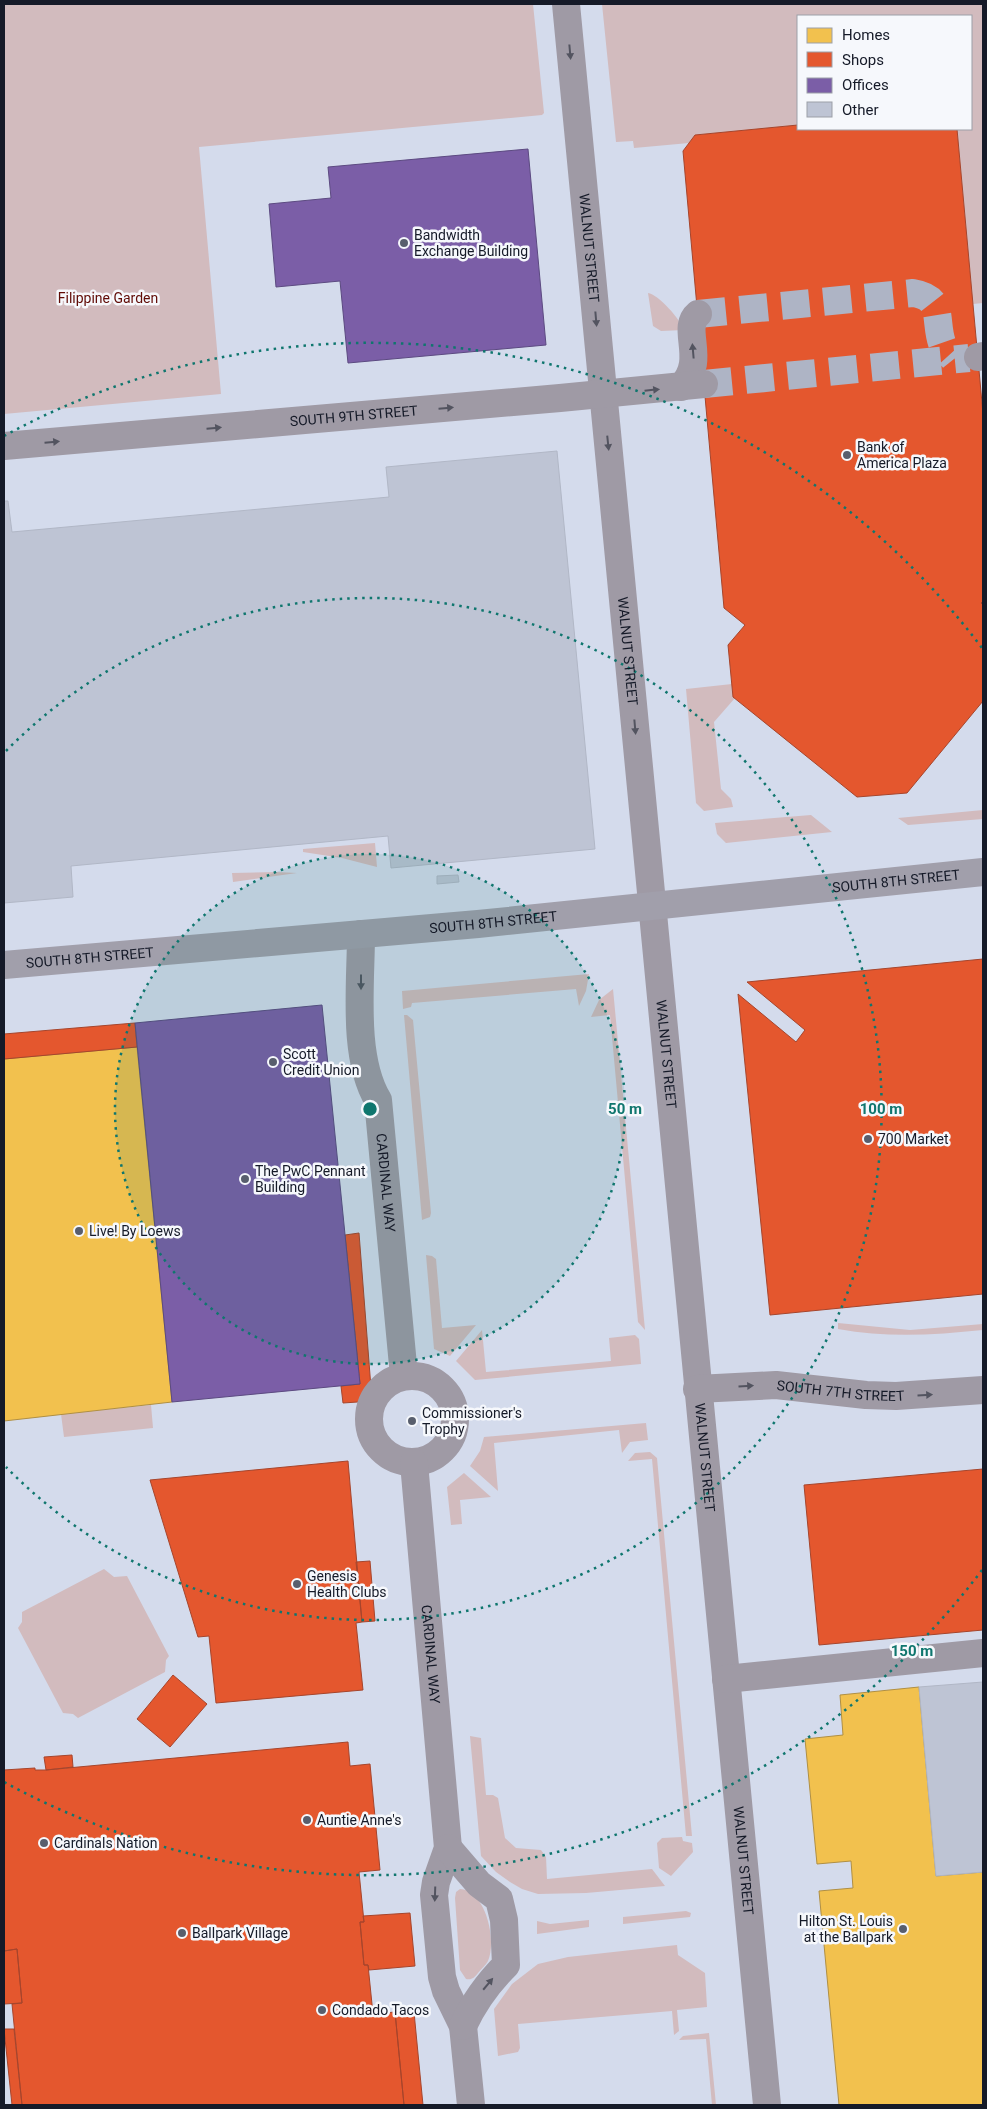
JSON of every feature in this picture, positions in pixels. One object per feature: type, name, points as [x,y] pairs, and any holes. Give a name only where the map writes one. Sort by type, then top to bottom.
[{"type":"main road","name":"SOUTH 8TH STREET","points":[[4,965],[361,934],[983,872]]},
{"type":"street","name":"WALNUT STREET","points":[[566,4],[767,2105]]},
{"type":"street","name":"SOUTH 9TH STREET","points":[[4,446],[693,386],[689,379],[693,370],[691,330],[692,322],[698,314]]},
{"type":"street","name":"CARDINAL WAY","points":[[361,934],[361,1040],[367,1078],[378,1100],[404,1376]]},
{"type":"street","points":[[404,1376],[418,1376],[431,1380],[442,1388],[450,1399],[455,1412],[455,1427],[450,1441],[441,1452],[428,1460],[414,1463],[400,1461],[387,1455],[376,1445],[370,1431],[368,1417],[372,1402],[379,1390],[390,1381],[404,1376]]},
{"type":"street","name":"SOUTH 7TH STREET","points":[[697,1389],[776,1385],[866,1396],[896,1396],[983,1390]]},
{"type":"street","name":"CARDINAL WAY","points":[[414,1463],[448,1848],[436,1882],[434,1896],[442,1977],[446,1991],[463,2026],[471,2105]]},
{"type":"street","points":[[726,1679],[983,1653]]},
{"type":"street","points":[[448,1848],[480,1884],[499,1899],[507,1943],[506,1965],[483,1990],[463,2026]]},
{"type":"green space","name":"Filippine Garden","points":[[4,4],[533,4],[544,113],[542,115],[199,147],[221,394],[4,414]]},
{"type":"green space","points":[[602,4],[983,4],[983,303],[973,304],[957,130],[972,130],[972,15],[797,15],[797,125],[695,135],[689,143],[634,148],[633,141],[616,142]]},
{"type":"green space","points":[[648,293],[652,294],[669,308],[679,320],[684,330],[661,331],[653,326]]},
{"type":"green space","points":[[732,684],[733,697],[735,698],[714,722],[721,789],[731,799],[733,807],[704,811],[696,803],[686,689]]},
{"type":"green space","points":[[983,810],[983,819],[908,825],[898,818]]},
{"type":"green space","points":[[811,815],[832,832],[726,843],[717,834],[715,823]]},
{"type":"green space","points":[[375,843],[377,867],[342,858],[303,852],[303,849]]},
{"type":"green space","points":[[232,873],[297,873],[233,882]]},
{"type":"green space","points":[[589,974],[586,991],[579,1006],[576,989],[412,1003],[411,1007],[403,1009],[402,991]]},
{"type":"green space","points":[[613,989],[645,1330],[638,1322],[610,1015],[591,1017],[599,1000]]},
{"type":"green space","points":[[404,1015],[413,1020],[431,1213],[430,1217],[422,1220]]},
{"type":"green space","points":[[426,1255],[436,1259],[442,1328],[476,1325],[450,1356],[434,1349]]},
{"type":"green space","points":[[838,1323],[910,1330],[983,1324],[983,1330],[892,1335],[838,1329]]},
{"type":"green space","points":[[482,1330],[486,1372],[611,1361],[609,1338],[635,1335],[639,1339],[641,1364],[475,1380],[456,1361]]},
{"type":"green space","points":[[151,1405],[153,1428],[64,1437],[61,1414]]},
{"type":"green space","points":[[646,1423],[648,1440],[630,1442],[622,1453],[619,1430],[494,1443],[498,1491],[470,1466],[480,1451],[484,1437]]},
{"type":"green space","points":[[650,1452],[657,1458],[692,1836],[686,1836],[652,1459],[628,1461],[635,1453]]},
{"type":"green space","points":[[464,1473],[491,1497],[460,1500],[462,1524],[451,1525],[447,1487]]},
{"type":"green space","points":[[104,1569],[114,1577],[127,1576],[169,1656],[166,1660],[165,1672],[78,1718],[73,1714],[63,1713],[18,1628],[22,1622],[22,1612]]},
{"type":"green space","points":[[470,1736],[481,1738],[486,1795],[493,1795],[498,1798],[505,1838],[516,1848],[541,1850],[546,1857],[547,1879],[652,1869],[665,1886],[586,1893],[538,1894],[522,1889],[496,1872],[481,1856]]},
{"type":"green space","points":[[682,1837],[683,1841],[692,1843],[693,1852],[671,1876],[659,1868],[657,1843],[662,1838]]},
{"type":"green space","points":[[460,1889],[469,1892],[477,1898],[483,1907],[490,1930],[491,1941],[488,1961],[470,1979],[466,1979],[460,1970],[455,1898],[456,1892]]},
{"type":"green space","points":[[686,1911],[691,1913],[690,1917],[623,1924],[623,1917]]},
{"type":"green space","points":[[589,1920],[589,1927],[537,1934],[537,1921],[550,1924]]},
{"type":"green space","points":[[677,1945],[678,1955],[705,1973],[707,2007],[677,2010],[679,2031],[674,2035],[672,2011],[518,2024],[520,2048],[518,2052],[498,2056],[494,2009],[512,1984],[538,1964],[568,1957]]},
{"type":"green space","points":[[709,2033],[716,2105],[712,2105],[706,2039],[679,2040],[683,2036]]},
{"type":"building: Homes","name":"Live! By Loews","points":[[137,1047],[172,1402],[4,1421],[4,1059]]},
{"type":"building: Homes","name":"Hilton St. Louis at the Ballpark","points":[[919,1687],[936,1876],[983,1872],[983,2105],[839,2105],[819,1891],[853,1888],[851,1861],[817,1864],[805,1739],[843,1735],[840,1695]]},
{"type":"building: Shops","name":"Bank of America Plaza","points":[[797,125],[797,130],[957,130],[983,414],[983,601],[981,603],[983,605],[983,701],[907,793],[857,797],[733,697],[728,645],[745,625],[724,608],[683,151],[695,135]]},
{"type":"building: Shops","name":"700 Market","points":[[983,959],[983,1294],[770,1315],[738,994],[796,1042],[805,1030],[747,982]]},
{"type":"building: Shops","points":[[135,1023],[137,1047],[4,1059],[4,1034]]},
{"type":"building: Shops","points":[[359,1233],[372,1401],[343,1403],[341,1386],[360,1384],[345,1235]]},
{"type":"building: Shops","points":[[348,1461],[362,1622],[356,1623],[363,1690],[216,1703],[209,1636],[198,1637],[150,1480]]},
{"type":"building: Shops","points":[[983,1469],[983,1630],[819,1645],[804,1485]]},
{"type":"building: Shops","points":[[370,1561],[375,1621],[362,1622],[356,1562]]},
{"type":"building: Shops","points":[[173,1675],[207,1704],[170,1747],[137,1719]]},
{"type":"building: Shops","name":"Ballpark Village","points":[[348,1742],[350,1766],[370,1764],[380,1870],[359,1872],[364,1922],[360,1922],[364,1965],[368,1965],[373,2014],[395,2012],[404,2105],[22,2105],[12,2004],[22,2003],[17,1949],[4,1951],[4,1770],[35,1768],[35,1770],[46,1770]]},
{"type":"building: Shops","points":[[72,1755],[73,1767],[46,1770],[44,1757]]},
{"type":"building: Shops","points":[[410,1913],[415,1966],[369,1970],[368,1965],[364,1965],[360,1922],[364,1922],[363,1916]]},
{"type":"building: Shops","points":[[17,1949],[22,2003],[4,2004],[4,1951]]},
{"type":"building: Shops","points":[[395,2012],[414,2012],[423,2105],[404,2105]]},
{"type":"building: Shops","points":[[4,2029],[14,2029],[22,2105],[12,2105]]},
{"type":"building: Offices","name":"Bandwidth Exchange Building","points":[[528,149],[546,345],[348,363],[340,281],[276,287],[269,204],[331,198],[328,167]]},
{"type":"building: Offices","name":"The PwC Pennant Building","points":[[322,1005],[360,1384],[172,1402],[135,1023]]},
{"type":"building: Other","points":[[557,451],[595,849],[391,868],[388,836],[71,866],[73,897],[4,903],[4,501],[8,501],[12,532],[389,497],[386,467]]},
{"type":"building: Other","points":[[458,875],[459,882],[437,884],[437,876]]},
{"type":"building: Other","points":[[983,1682],[983,1872],[936,1876],[919,1687]]},
{"type":"tunnel","points":[[698,314],[913,293],[923,296],[934,305],[942,343],[954,359]]},
{"type":"tunnel","points":[[704,384],[969,358]]},
{"type":"place","name":"Bandwidth Exchange Building","points":[[404,243]]},
{"type":"place","name":"Bank of America Plaza","points":[[847,455]]},
{"type":"place","name":"Scott Credit Union","points":[[273,1062]]},
{"type":"place","name":"700 Market","points":[[868,1139]]},
{"type":"place","name":"The PwC Pennant Building","points":[[245,1179]]},
{"type":"place","name":"Live! By Loews","points":[[79,1231]]},
{"type":"place","name":"Commissioner's Trophy","points":[[412,1421]]},
{"type":"place","name":"Genesis Health Clubs","points":[[297,1584]]},
{"type":"place","name":"Auntie Anne's","points":[[307,1820]]},
{"type":"place","name":"Cardinals Nation","points":[[44,1843]]},
{"type":"place","name":"Hilton St. Louis at the Ballpark","points":[[903,1929]]},
{"type":"place","name":"Ballpark Village","points":[[182,1933]]},
{"type":"place","name":"Condado Tacos","points":[[322,2010]]}]
